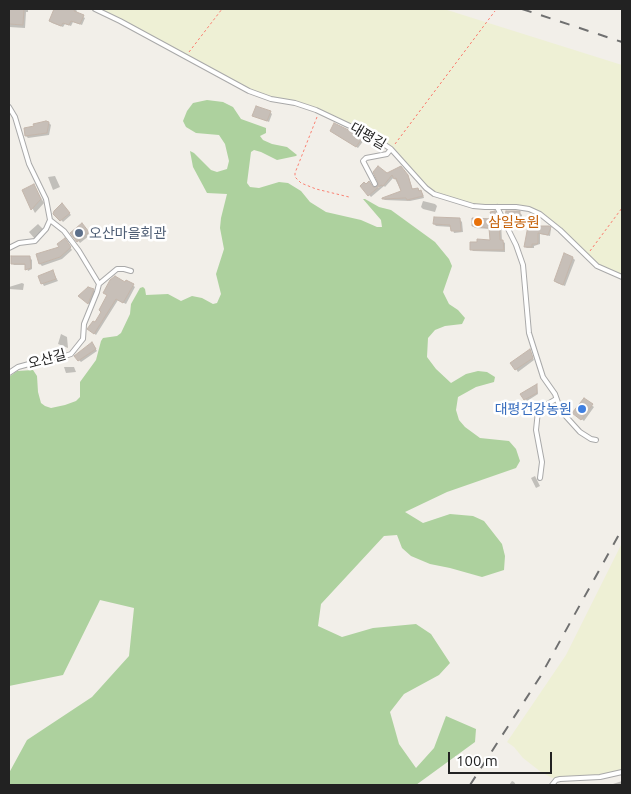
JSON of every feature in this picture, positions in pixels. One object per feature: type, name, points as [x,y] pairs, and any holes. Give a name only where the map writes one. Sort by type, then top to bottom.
[{"type":"lane","name":"대평길","points":[[94,9],[260,96],[295,103],[319,111],[366,133],[391,149],[432,193],[459,203],[485,207],[522,208],[540,214],[600,268],[622,276]]},
{"type":"lane","points":[[9,106],[15,117],[29,164],[46,199],[50,220],[46,229],[35,241],[9,248]]},
{"type":"lane","points":[[375,184],[363,161],[366,158],[387,154],[391,149]]},
{"type":"lane","points":[[497,207],[521,259],[525,273],[525,296],[532,345],[543,377],[555,394],[561,411],[574,427],[586,436],[596,440]]},
{"type":"lane","points":[[50,220],[60,227],[76,247],[99,284],[117,269],[124,268],[131,271]]},
{"type":"lane","name":"오산길","points":[[9,373],[18,367],[65,356],[72,352],[83,339],[84,324],[99,284]]},
{"type":"lane","points":[[540,478],[542,465],[536,430],[538,411],[556,399]]},
{"type":"lane","points":[[552,785],[560,778],[600,777],[622,772]]},
{"type":"path","points":[[185,57],[222,9]]},
{"type":"path","points":[[391,149],[495,11]]},
{"type":"path","points":[[319,111],[295,177],[301,183],[316,190],[349,197]]},
{"type":"path","points":[[586,256],[622,208]]},
{"type":"green space","points":[[95,9],[444,9],[622,65],[622,277],[605,271],[546,218],[529,209],[485,207],[434,194],[379,140],[316,110],[260,96]]},
{"type":"green space","points":[[207,100],[223,102],[233,107],[241,119],[266,128],[266,133],[260,136],[263,140],[287,147],[297,155],[277,160],[261,152],[254,150],[251,152],[247,183],[250,187],[259,188],[279,182],[288,183],[301,191],[310,202],[326,212],[382,227],[381,220],[363,199],[365,199],[379,207],[391,210],[435,242],[449,259],[452,266],[443,292],[449,304],[465,318],[462,324],[445,326],[435,330],[428,338],[427,357],[436,369],[451,383],[466,374],[478,371],[487,372],[495,377],[494,382],[476,387],[458,397],[456,410],[459,420],[465,427],[480,438],[509,441],[516,449],[520,461],[516,468],[447,492],[405,512],[423,523],[450,514],[473,516],[484,521],[502,544],[505,556],[504,570],[482,577],[430,564],[411,556],[402,548],[397,535],[384,536],[321,604],[318,626],[342,637],[373,628],[416,624],[431,634],[450,663],[439,675],[404,694],[390,712],[399,744],[416,768],[434,748],[446,716],[476,729],[475,742],[416,785],[9,785],[9,773],[27,740],[92,697],[129,656],[134,608],[100,600],[63,675],[9,686],[9,377],[17,371],[33,370],[37,376],[41,403],[51,408],[65,405],[76,401],[80,397],[80,382],[96,360],[101,341],[103,338],[117,336],[121,333],[130,314],[131,304],[140,288],[143,287],[145,289],[146,295],[168,294],[181,301],[192,296],[202,298],[213,304],[217,303],[221,294],[216,274],[224,249],[220,228],[227,194],[207,193],[193,167],[190,151],[211,170],[217,172],[227,169],[229,161],[225,144],[219,135],[196,133],[186,127],[183,121],[193,103]]},
{"type":"green space","points":[[622,543],[622,772],[600,777],[556,780],[541,772],[507,742],[566,655]]},
{"type":"building","points":[[9,9],[24,9],[23,25],[9,24]]},
{"type":"building","points":[[54,9],[75,9],[74,11],[84,15],[80,24],[71,21],[69,25],[63,23],[61,26],[49,21]]},
{"type":"building","points":[[256,106],[271,111],[267,121],[252,116]]},
{"type":"building","points":[[46,121],[49,122],[47,133],[25,136],[24,128]]},
{"type":"building","points":[[334,123],[363,137],[356,147],[330,131]]},
{"type":"building","points":[[378,166],[387,173],[401,166],[408,175],[412,189],[418,188],[423,196],[407,200],[406,198],[382,199],[401,191],[396,178],[394,179],[392,175],[383,186],[381,185],[368,196],[360,186],[364,182],[366,184],[369,181],[373,187],[378,186],[373,172]]},
{"type":"building","points":[[34,184],[41,199],[31,210],[22,190]]},
{"type":"building","points":[[62,203],[70,213],[60,221],[53,214]]},
{"type":"building","points":[[495,211],[499,220],[500,240],[503,240],[504,250],[470,250],[470,242],[477,242],[477,239],[490,240],[489,228],[472,226],[472,218],[493,219],[490,212]]},
{"type":"building","points":[[506,211],[520,211],[519,228],[511,227],[505,216]]},
{"type":"building","points":[[434,217],[460,218],[461,231],[451,231],[450,225],[433,224]]},
{"type":"building","name":"오산마을회관","points":[[82,223],[89,232],[77,242],[70,233]]},
{"type":"building","points":[[528,226],[551,227],[548,235],[538,233],[537,244],[532,244],[532,247],[524,247]]},
{"type":"building","points":[[65,238],[70,248],[60,257],[39,264],[36,254],[59,247],[57,244]]},
{"type":"building","points":[[564,253],[573,257],[563,285],[554,281]]},
{"type":"building","points":[[11,256],[30,256],[31,268],[25,270],[25,264],[11,264]]},
{"type":"building","points":[[53,270],[56,279],[41,284],[38,276]]},
{"type":"building","points":[[115,276],[125,282],[126,280],[134,284],[123,303],[116,299],[94,334],[87,329],[93,321],[95,322],[101,312],[99,310],[107,295],[103,293],[110,280]]},
{"type":"building","points":[[88,287],[94,289],[88,304],[78,296]]},
{"type":"building","points":[[92,342],[96,349],[78,361],[74,356]]},
{"type":"building","points":[[530,349],[533,358],[515,370],[510,363]]},
{"type":"building","points":[[537,384],[537,393],[524,400],[520,394]]},
{"type":"building","points":[[584,398],[593,404],[581,420],[572,413]]},
{"type":"railway","points":[[522,9],[622,42]]},
{"type":"railway","points":[[470,785],[540,677],[622,529]]},
{"type":"place","name":"삼일농원","points":[[478,222]]},
{"type":"place","name":"오산마을회관","points":[[79,233]]},
{"type":"place","name":"대평건강농원","points":[[582,409]]}]
